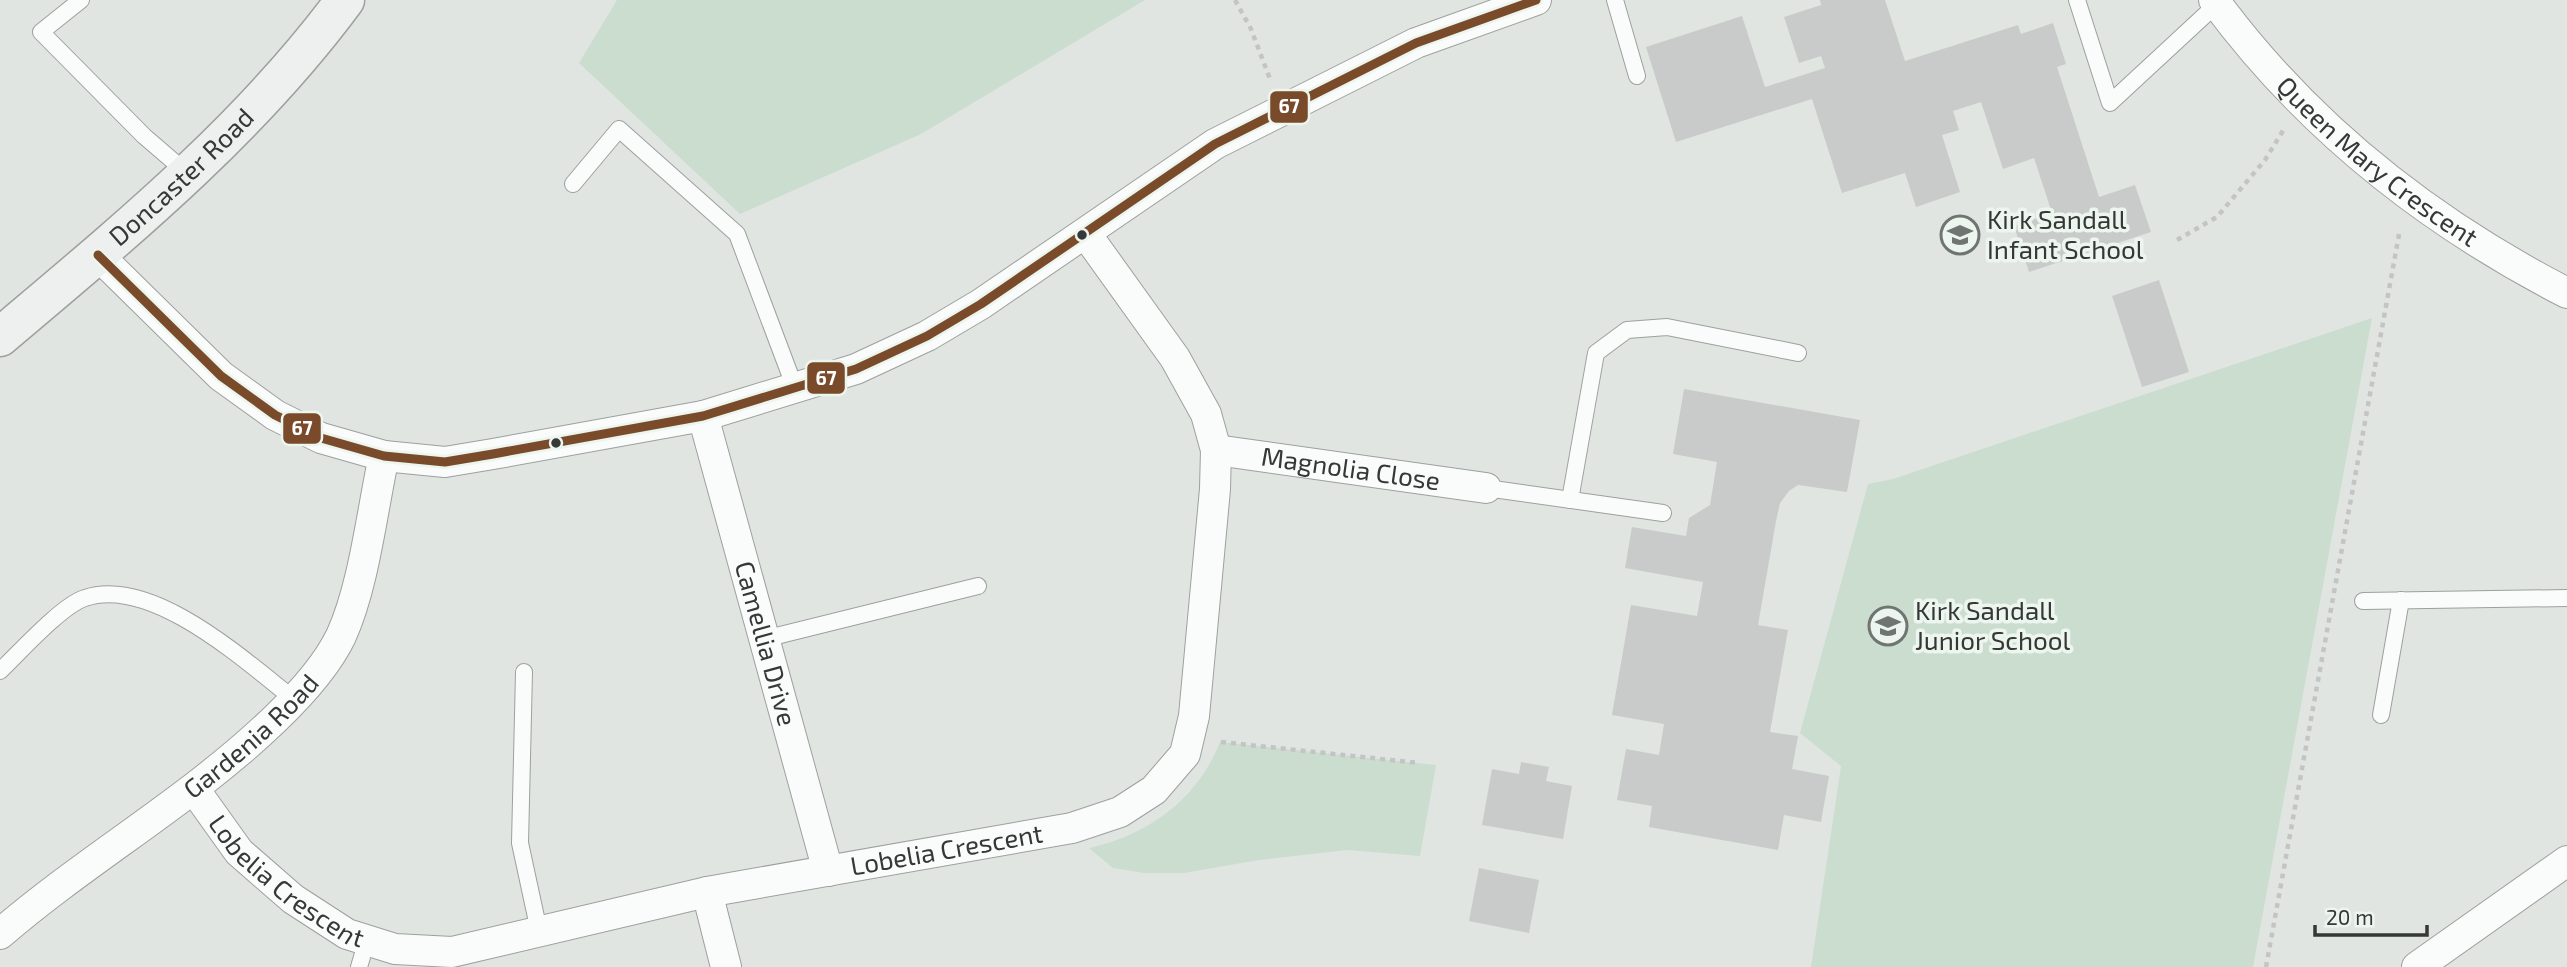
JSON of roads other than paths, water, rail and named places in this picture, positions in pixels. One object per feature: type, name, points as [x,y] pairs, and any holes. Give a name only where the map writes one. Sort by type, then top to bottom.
[{"type":"street","name":"Doncaster Road","points":[[0,337],[98,255],[235,130],[304,55],[345,0]]},
{"type":"street","points":[[98,255],[221,376],[275,415],[321,438],[384,456],[446,461],[703,416],[856,369],[927,337],[1086,234],[1215,144],[1494,6],[1536,0]]},
{"type":"street","name":"Queen Mary Crescent","points":[[2216,2],[2298,101],[2406,194],[2455,230],[2567,293]]},
{"type":"street","name":"Lobelia Crescent","points":[[194,789],[239,852],[293,899],[347,934],[363,953],[395,949],[452,952],[707,892],[1072,828],[1119,812],[1154,790],[1185,754],[1194,716],[1215,489],[1216,450],[1206,414],[1175,358],[1086,234]]},
{"type":"street","name":"Camellia Drive","points":[[703,416],[828,871]]},
{"type":"street","name":"Magnolia Close","points":[[1216,450],[1486,488]]},
{"type":"street","name":"Gardenia Road","points":[[0,934],[194,789],[248,746],[295,700],[340,638],[351,610],[384,456]]},
{"type":"street","points":[[2417,967],[2567,861]]},
{"type":"street","points":[[707,892],[726,967]]},
{"type":"lane","points":[[81,0],[41,32],[144,136],[187,173]]},
{"type":"lane","points":[[1615,0],[1637,76]]},
{"type":"lane","points":[[2077,0],[2110,103],[2216,2]]},
{"type":"lane","points":[[573,184],[619,129],[737,234],[795,388]]},
{"type":"lane","points":[[1570,500],[1596,353],[1627,330],[1667,327],[1798,353]]},
{"type":"lane","points":[[1486,488],[1663,513]]},
{"type":"lane","points":[[764,639],[978,586]]},
{"type":"lane","points":[[0,671],[65,611],[84,598],[110,594],[134,598],[168,611],[204,631],[295,700]]},
{"type":"lane","points":[[2363,601],[2567,598]]},
{"type":"lane","points":[[2381,715],[2400,600]]},
{"type":"lane","points":[[524,672],[520,843],[539,931]]},
{"type":"place","name":"Kirk Sandall Infant School","points":[[1960,235]]},
{"type":"place","name":"Kirk Sandall Junior School","points":[[1888,626]]}]
